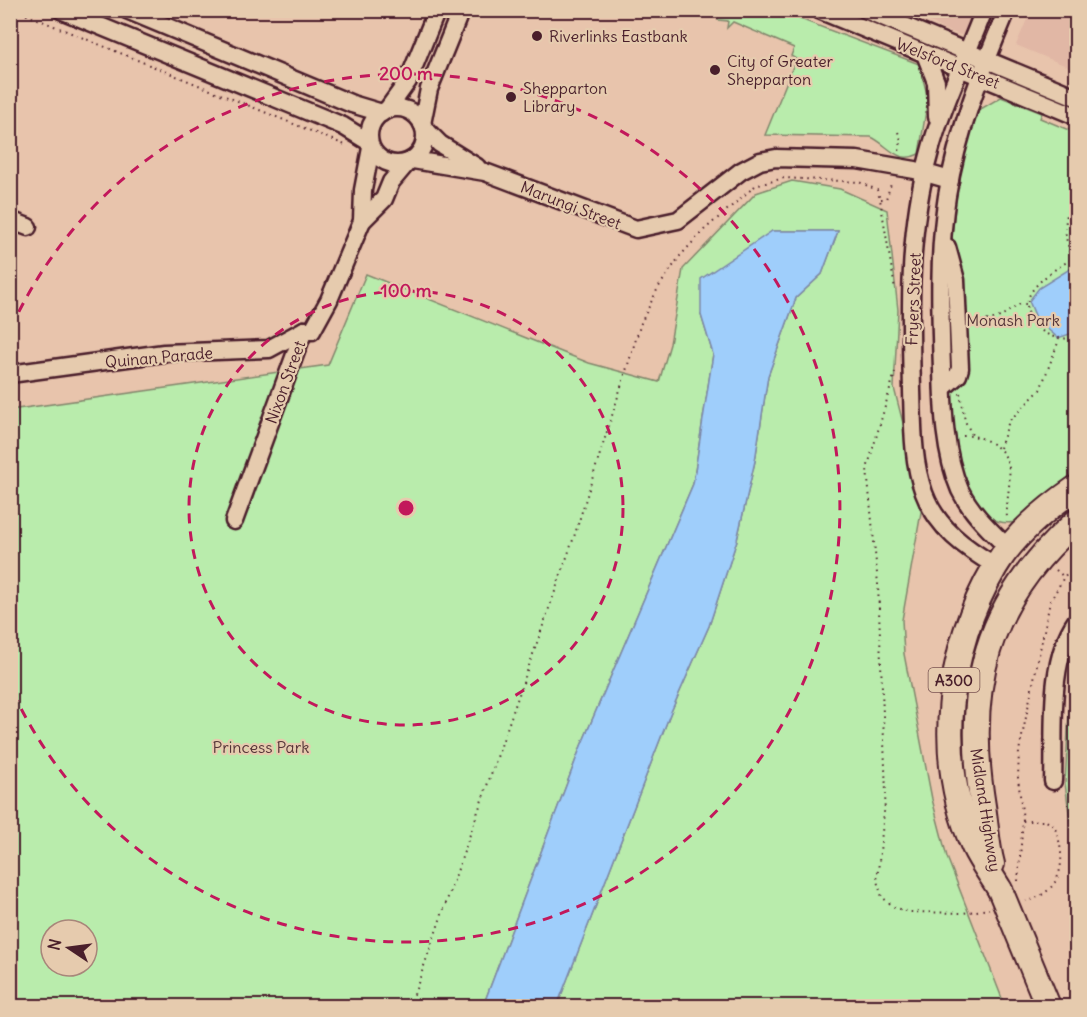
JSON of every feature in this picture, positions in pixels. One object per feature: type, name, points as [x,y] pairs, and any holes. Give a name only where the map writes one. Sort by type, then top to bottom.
[{"type":"highway","name":"Midland Highway","points":[[1009,896],[974,848],[966,823],[955,774],[951,736],[954,675],[976,605],[1002,557],[1047,510],[1077,488]]},
{"type":"highway","name":"Midland Highway","points":[[1009,896],[990,858],[977,766],[975,727],[986,656],[1007,605],[1023,576],[1077,522]]},
{"type":"highway","points":[[1002,557],[1023,576]]},
{"type":"highway","name":"A300","points":[[1009,896],[1048,1006]]},
{"type":"street","points":[[61,10],[343,126],[370,145],[376,155],[390,164],[410,161],[424,146],[423,126],[429,89],[459,16],[436,11],[408,81],[371,126],[370,145]]},
{"type":"street","points":[[126,10],[352,104],[384,111],[395,108],[411,112],[423,126]]},
{"type":"street","name":"Welsford Street","points":[[819,10],[1077,116]]},
{"type":"street","name":"Welsford Street","points":[[866,10],[1077,97]]},
{"type":"street","name":"Fryers Street","points":[[984,10],[938,127],[925,173],[911,273],[914,440],[917,471],[925,495],[948,531],[968,550],[1002,557]]},
{"type":"street","name":"Fryers Street","points":[[1002,557],[960,489],[949,450],[943,388],[940,282],[950,180],[981,77],[1007,10]]},
{"type":"street","points":[[154,49],[163,26]]},
{"type":"street","points":[[925,54],[936,82],[938,127]]},
{"type":"street","name":"Marungi Street","points":[[423,126],[440,144],[485,172],[636,229],[678,220],[741,171],[760,161],[776,158],[856,160],[950,180]]},
{"type":"street","name":"Nixon Street","points":[[234,521],[304,330],[312,331],[321,318],[362,221],[363,190],[370,145]]},
{"type":"street","name":"Marungi Street","points":[[410,161],[485,172]]},
{"type":"street","name":"Nixon Street","points":[[362,221],[384,199],[392,182],[410,161]]},
{"type":"street","points":[[10,220],[28,227]]},
{"type":"street","points":[[943,235],[956,280],[960,326],[960,368],[957,375],[943,388]]},
{"type":"street","name":"Quinan Parade","points":[[10,374],[164,353],[268,349],[304,330]]},
{"type":"street","points":[[1053,781],[1057,668],[1069,632],[1077,621]]},
{"type":"path","points":[[15,10],[346,145]]},
{"type":"path","points":[[410,1006],[574,537],[641,323],[668,272],[704,230],[755,186],[784,178],[859,182],[877,190],[880,199],[895,295]]},
{"type":"path","points":[[1077,187],[1069,208],[1065,229],[1065,240],[1077,262]]},
{"type":"path","points":[[1075,257],[1038,284],[1031,291],[1027,304],[1034,321],[1049,336],[1059,340],[1077,335]]},
{"type":"path","points":[[960,326],[998,318],[1020,304],[1027,304]]},
{"type":"path","points":[[1000,448],[1009,420],[1040,390],[1059,340]]},
{"type":"path","points":[[897,363],[867,469],[878,584],[886,793],[877,881],[882,897],[894,907],[909,912],[963,914],[1009,896],[1050,889],[1061,870],[1064,855],[1054,826],[1046,821],[1023,821]]},
{"type":"path","points":[[957,375],[968,430],[972,435],[1000,448],[1010,461],[1010,482],[1006,501],[1007,520]]},
{"type":"path","points":[[1009,896],[1023,821],[1018,778],[1019,751],[1050,602],[1064,577],[1077,562]]},
{"type":"shaded area","points":[[1031,10],[1076,11],[1076,70],[1016,45]]},
{"type":"shaded area","points":[[902,11],[976,11],[966,33],[961,35]]},
{"type":"green space","points":[[718,11],[779,11],[919,64],[928,98],[919,154],[911,157],[899,156],[871,137],[765,135],[796,59],[791,56],[794,48],[733,22],[727,28],[728,21],[718,20]]},
{"type":"green space","name":"Monash Park","points":[[1001,97],[1042,113],[1040,118],[1076,133],[1076,475],[1016,522],[988,516],[968,488],[956,444],[950,391],[948,335],[952,237],[959,183],[967,146],[979,110]]},
{"type":"green space","name":"Princess Park","points":[[792,181],[840,189],[887,210],[898,310],[894,388],[923,501],[902,620],[904,654],[932,799],[947,857],[1005,1006],[557,1006],[670,714],[709,626],[737,540],[755,461],[768,376],[796,298],[822,274],[838,231],[772,231],[701,315],[713,354],[693,484],[581,746],[483,1006],[11,1006],[10,410],[328,365],[366,274],[589,363],[659,382],[670,344],[683,269],[756,193]]},
{"type":"green space","points":[[1076,684],[1076,864],[1065,783],[1070,697]]},
{"type":"water","points":[[772,231],[838,231],[822,274],[796,298],[768,376],[755,461],[737,540],[709,626],[670,714],[557,1006],[483,1006],[581,746],[693,484],[713,354],[701,315],[701,279]]},
{"type":"water","points":[[1076,265],[1076,332],[1058,338],[1037,320],[1029,301],[1039,288]]},
{"type":"place","name":"Riverlinks Eastbank","points":[[537,36]]},
{"type":"place","name":"City of Greater Shepparton","points":[[715,70]]},
{"type":"place","name":"Shepparton Library","points":[[511,97]]}]
